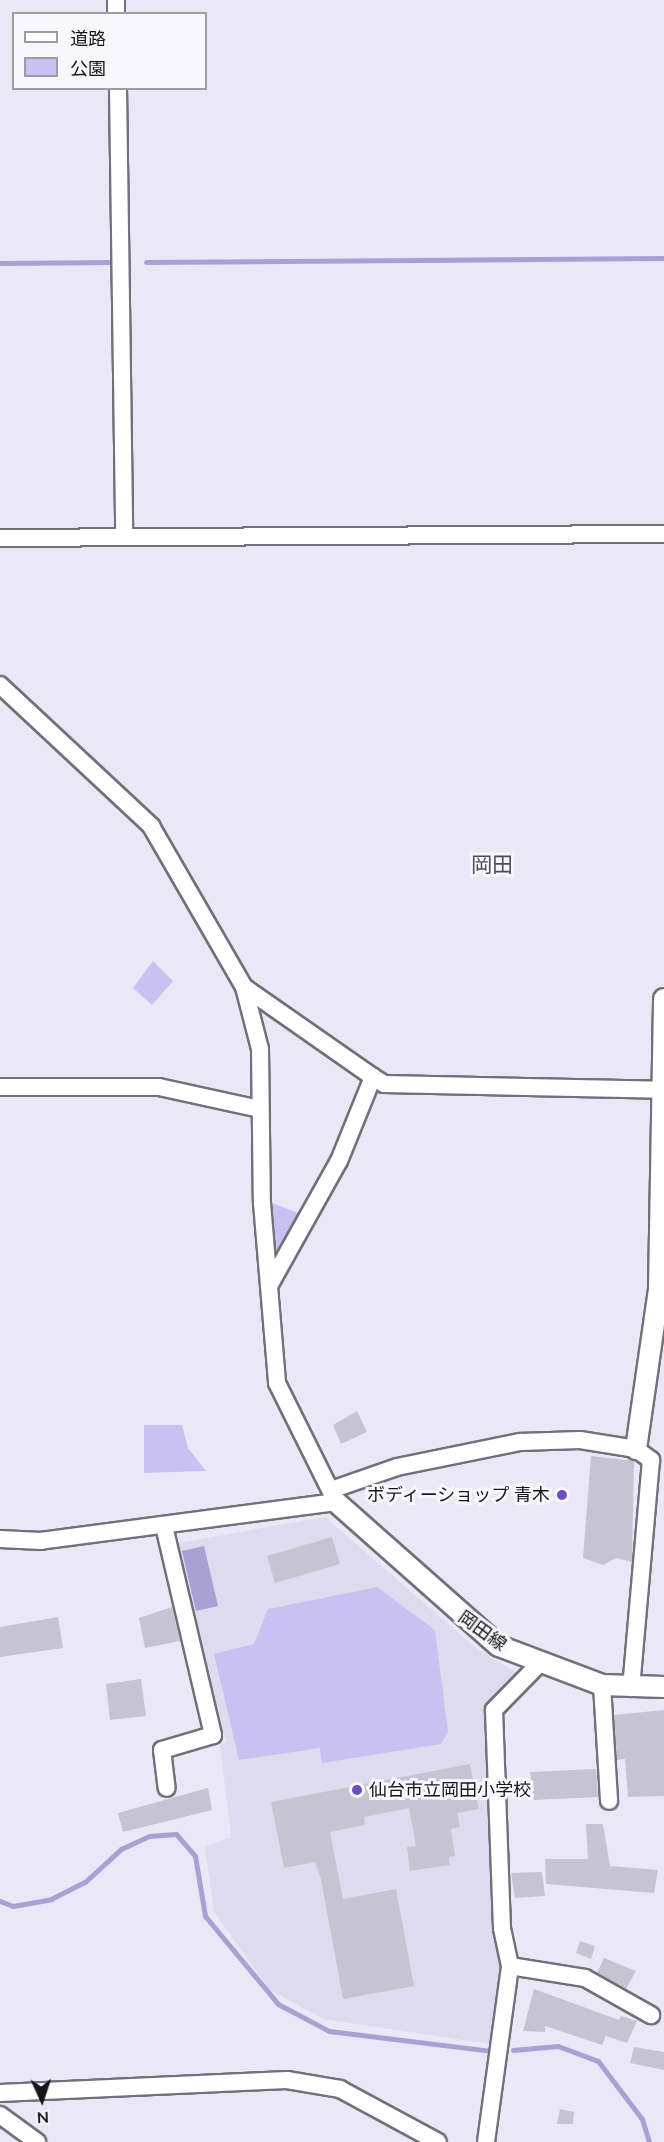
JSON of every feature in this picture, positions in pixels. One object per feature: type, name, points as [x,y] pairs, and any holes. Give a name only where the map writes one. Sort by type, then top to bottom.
[{"type":"street","points":[[118,90],[124,536]]},
{"type":"street","points":[[0,538],[664,534]]},
{"type":"street","points":[[0,685],[89,762],[151,826],[244,987],[260,1049],[260,1109],[269,1286],[277,1383],[333,1496]]},
{"type":"street","points":[[244,987],[384,1084],[661,1090]]},
{"type":"street","points":[[636,1449],[659,1289],[663,1197],[661,1090],[664,999]]},
{"type":"street","points":[[269,1286],[339,1161],[373,1077]]},
{"type":"street","points":[[0,1088],[159,1087],[260,1109]]},
{"type":"street","points":[[0,1539],[40,1541],[164,1527],[333,1496],[397,1467],[520,1442],[580,1440],[636,1449],[651,1460],[632,1688]]},
{"type":"street","name":"岡田線","points":[[333,1496],[456,1613],[499,1646],[538,1665],[602,1685],[632,1688],[664,1687]]},
{"type":"street","points":[[164,1527],[213,1735],[162,1750],[167,1788]]},
{"type":"street","points":[[486,2142],[510,1966],[502,1928],[494,1710],[538,1665]]},
{"type":"street","points":[[602,1685],[609,1801]]},
{"type":"street","points":[[510,1966],[585,1978],[651,2015]]},
{"type":"street","points":[[0,2093],[287,2080],[340,2089],[438,2142]]},
{"type":"street","points":[[0,2115],[37,2142]]},
{"type":"shaded area","name":"仙台市立岡田小学校","points":[[325,1517],[476,1648],[517,1673],[517,1683],[487,1701],[494,1931],[501,1962],[497,2045],[323,2019],[269,1989],[214,1912],[205,1847],[231,1837],[220,1744],[226,1742],[173,1544]]},
{"type":"shaded area","points":[[204,1546],[218,1606],[196,1611],[182,1551]]},
{"type":"green space","points":[[153,961],[173,981],[152,1005],[133,988]]},
{"type":"green space","points":[[267,1201],[303,1215],[284,1249],[275,1250]]},
{"type":"green space","points":[[144,1425],[182,1425],[188,1448],[206,1471],[144,1473]]},
{"type":"green space","points":[[377,1587],[435,1630],[448,1732],[441,1744],[322,1763],[320,1748],[239,1760],[214,1654],[254,1644],[268,1609]]},
{"type":"building","points":[[357,1411],[367,1432],[341,1444],[333,1425]]},
{"type":"building","points":[[591,1456],[634,1461],[632,1562],[616,1558],[603,1565],[583,1558]]},
{"type":"building","points":[[332,1537],[340,1564],[275,1583],[267,1556]]},
{"type":"building","points":[[172,1607],[180,1641],[145,1648],[139,1618]]},
{"type":"building","points":[[58,1617],[63,1648],[0,1657],[0,1627]]},
{"type":"building","points":[[141,1679],[146,1716],[110,1720],[106,1684]]},
{"type":"building","points":[[664,1710],[664,1796],[628,1797],[625,1759],[617,1760],[614,1715]]},
{"type":"building","points":[[470,1764],[479,1809],[457,1813],[460,1827],[451,1829],[455,1856],[449,1857],[450,1865],[410,1871],[407,1847],[416,1846],[409,1808],[364,1817],[365,1825],[330,1832],[343,1899],[396,1889],[414,1986],[343,1999],[321,1879],[315,1862],[284,1868],[271,1802]]},
{"type":"building","points":[[596,1769],[598,1797],[534,1800],[530,1772]]},
{"type":"building","points":[[208,1788],[212,1810],[123,1832],[118,1813]]},
{"type":"building","points":[[586,1824],[603,1824],[610,1866],[658,1870],[654,1893],[546,1884],[545,1859],[588,1859]]},
{"type":"building","points":[[542,1872],[545,1896],[515,1898],[511,1873]]},
{"type":"building","points":[[580,1941],[595,1946],[591,1959],[576,1953]]},
{"type":"building","points":[[604,1958],[636,1971],[626,1989],[597,1973]]},
{"type":"building","points":[[534,1989],[619,2020],[621,2016],[637,2021],[627,2043],[606,2036],[602,2045],[545,2026],[545,2032],[523,2031]]},
{"type":"building","points":[[634,2047],[664,2052],[664,2070],[630,2063]]},
{"type":"building","points":[[560,2109],[574,2112],[573,2124],[557,2124]]},
{"type":"waterway","points":[[146,262],[664,258]]},
{"type":"waterway","points":[[0,263],[114,262]]},
{"type":"waterway","points":[[0,1901],[13,1906],[51,1899],[85,1882],[121,1849],[149,1836],[176,1834],[195,1856],[205,1916],[278,2004],[329,2031],[491,2051]]},
{"type":"waterway","points":[[513,2050],[558,2046],[598,2061],[642,2119],[649,2142]]},
{"type":"place","name":"ボディーショップ 青木","points":[[562,1495]]},
{"type":"place","name":"仙台市立岡田小学校","points":[[357,1790]]},
{"type":"district","name":"岡田","points":[[492,864]]}]
